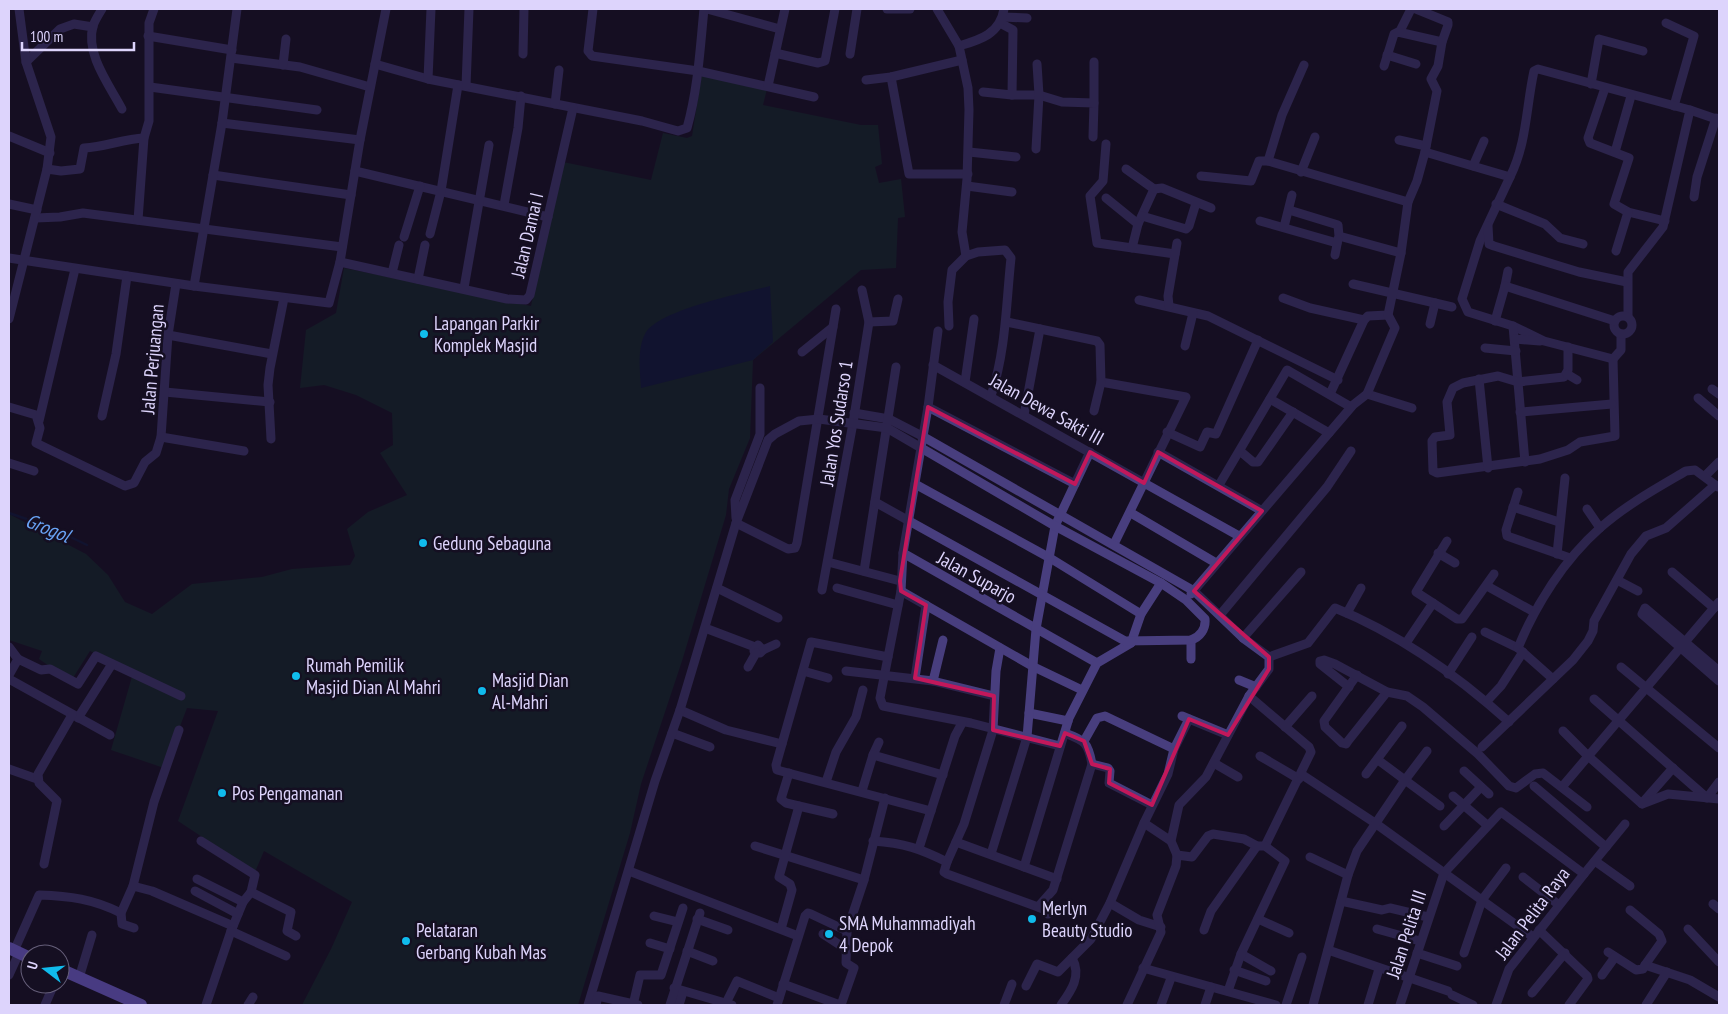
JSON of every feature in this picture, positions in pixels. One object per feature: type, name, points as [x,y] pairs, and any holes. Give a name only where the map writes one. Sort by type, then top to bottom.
[{"type":"main road","points":[[70,974],[141,1005]]},
{"type":"street","points":[[9,319],[11,301],[24,261],[47,170],[51,137],[26,62],[19,9]]},
{"type":"street","points":[[102,9],[93,27],[92,46],[98,64],[122,109]]},
{"type":"street","points":[[138,220],[144,138],[149,120],[148,36],[149,23],[154,9]]},
{"type":"street","points":[[194,286],[214,175],[237,9]]},
{"type":"street","points":[[9,258],[176,284],[329,303],[340,262],[360,140],[386,9]]},
{"type":"street","points":[[428,79],[431,9]]},
{"type":"street","points":[[430,234],[462,86],[468,9]]},
{"type":"street","points":[[523,54],[524,9]]},
{"type":"street","points":[[593,9],[588,51],[592,56],[698,71],[814,97]]},
{"type":"street","points":[[375,64],[428,79],[522,96],[642,121],[678,131],[687,128],[690,116],[706,9],[780,29]]},
{"type":"street","points":[[768,86],[785,9]]},
{"type":"street","points":[[775,53],[818,62],[825,61],[835,9]]},
{"type":"street","points":[[850,54],[857,9]]},
{"type":"street","points":[[887,9],[910,9]]},
{"type":"street","points":[[937,9],[959,46],[968,88],[969,152],[962,232],[966,256]]},
{"type":"street","points":[[1384,66],[1394,34],[1400,31],[1411,9]]},
{"type":"street","points":[[1186,600],[1351,407],[1367,394],[1395,328],[1388,315],[1401,253],[1408,202],[1417,181],[1426,149],[1437,91],[1431,79],[1438,66],[1448,22],[1416,9]]},
{"type":"street","points":[[959,46],[992,34],[1002,16]]},
{"type":"street","points":[[1002,16],[1027,18]]},
{"type":"street","points":[[1002,16],[1012,30],[1012,95]]},
{"type":"street","points":[[1666,23],[1694,36],[1674,106]]},
{"type":"street","points":[[26,62],[60,30],[74,24],[93,27]]},
{"type":"street","points":[[1400,31],[1442,42]]},
{"type":"street","points":[[148,36],[282,65],[300,67],[370,86]]},
{"type":"street","points":[[282,65],[286,38]]},
{"type":"street","points":[[1591,84],[1599,39],[1644,51]]},
{"type":"street","points":[[1387,55],[1416,64]]},
{"type":"street","points":[[866,80],[891,77],[962,60]]},
{"type":"street","points":[[1093,138],[1094,62]]},
{"type":"street","points":[[1036,149],[1039,95],[1037,64]]},
{"type":"street","points":[[1268,161],[1282,116],[1304,65]]},
{"type":"street","points":[[1544,341],[1513,326],[1468,312],[1462,299],[1488,223],[1520,158],[1534,71],[1538,69],[1717,119],[1697,177],[1694,197]]},
{"type":"street","points":[[555,104],[559,70]]},
{"type":"street","points":[[891,77],[909,174],[967,179],[1012,192]]},
{"type":"street","points":[[150,87],[317,110]]},
{"type":"street","points":[[1605,88],[1588,138],[1590,143],[1629,158],[1614,204],[1628,212],[1664,221]]},
{"type":"street","points":[[984,92],[1039,95],[1062,102],[1094,103]]},
{"type":"street","points":[[504,205],[522,96]]},
{"type":"street","points":[[1615,152],[1631,96]]},
{"type":"street","name":"Jalan Damai I","points":[[340,262],[508,299],[526,300],[530,296],[573,108]]},
{"type":"street","points":[[1621,334],[1631,330],[1632,323],[1628,317],[1627,282],[1631,266],[1663,227],[1690,110]]},
{"type":"street","points":[[222,123],[360,140]]},
{"type":"street","points":[[9,136],[50,153]]},
{"type":"street","points":[[1301,172],[1315,137]]},
{"type":"street","points":[[47,170],[80,169],[84,148],[103,147],[130,139],[144,138]]},
{"type":"street","points":[[1399,140],[1510,177]]},
{"type":"street","points":[[1473,166],[1484,141]]},
{"type":"street","points":[[1106,144],[1102,184],[1090,200],[1097,243],[1175,254]]},
{"type":"street","points":[[464,288],[489,145]]},
{"type":"street","points":[[969,152],[1016,157]]},
{"type":"street","points":[[1201,176],[1252,181],[1259,161],[1268,161],[1408,202]]},
{"type":"street","points":[[1126,169],[1154,190]]},
{"type":"street","points":[[355,171],[548,216]]},
{"type":"street","points":[[214,175],[351,195]]},
{"type":"street","points":[[404,237],[420,186]]},
{"type":"street","points":[[1154,190],[1162,188],[1211,208]]},
{"type":"street","points":[[1132,248],[1140,220],[1154,190]]},
{"type":"street","points":[[1284,227],[1292,195]]},
{"type":"street","points":[[1106,198],[1140,220],[1186,229],[1189,226],[1196,203]]},
{"type":"street","points":[[9,204],[36,214],[60,217],[83,213],[342,248]]},
{"type":"street","points":[[1496,204],[1545,224],[1560,238],[1584,244]]},
{"type":"street","points":[[1289,210],[1338,225],[1336,255]]},
{"type":"street","points":[[1616,250],[1628,212]]},
{"type":"street","points":[[1260,221],[1401,253]]},
{"type":"street","points":[[1488,223],[1491,245],[1560,267],[1627,282]]},
{"type":"street","points":[[1170,306],[1168,296],[1178,243]]},
{"type":"street","points":[[418,279],[425,245]]},
{"type":"street","points":[[392,273],[399,246]]},
{"type":"street","points":[[949,326],[948,302],[952,270],[966,256],[978,252],[1005,250],[1008,252],[1011,258],[1007,322],[1000,364],[991,396]]},
{"type":"street","points":[[75,269],[36,443],[125,486],[134,483],[145,462],[156,453],[161,437],[244,451]]},
{"type":"street","points":[[1495,321],[1508,271]]},
{"type":"street","points":[[102,416],[116,354],[127,276]]},
{"type":"street","name":"Jalan Perjuangan","points":[[161,437],[166,392],[168,336],[176,284]]},
{"type":"street","points":[[1353,284],[1393,295],[1452,306]]},
{"type":"street","points":[[1505,286],[1615,321],[1624,316],[1628,317]]},
{"type":"street","name":"Jalan Yos Sudarso 1","points":[[822,590],[853,423],[869,322],[862,290]]},
{"type":"street","points":[[271,439],[268,385],[272,354],[284,298]]},
{"type":"street","points":[[1283,298],[1310,308],[1364,320]]},
{"type":"street","points":[[869,322],[893,321],[898,299]]},
{"type":"street","points":[[1139,300],[1208,316],[1338,380]]},
{"type":"street","points":[[1430,324],[1435,303]]},
{"type":"street","points":[[736,523],[788,549],[795,548],[804,509],[836,309]]},
{"type":"street","points":[[1185,346],[1193,314]]},
{"type":"street","points":[[1330,394],[1364,320],[1368,316],[1388,315]]},
{"type":"street","points":[[965,382],[974,319]]},
{"type":"street","points":[[1567,374],[1564,377],[1518,382],[1498,376],[1463,383],[1453,388],[1447,402],[1450,435],[1435,437],[1432,441],[1433,471],[1437,473],[1488,468],[1524,462],[1553,456],[1580,442],[1614,436],[1612,404],[1613,359],[1621,350],[1621,334],[1614,326],[1615,321]]},
{"type":"street","points":[[1007,322],[1098,342],[1100,345],[1101,382],[1094,411]]},
{"type":"street","points":[[1513,326],[1524,462]]},
{"type":"street","points":[[802,352],[833,327]]},
{"type":"street","points":[[1024,415],[1040,329]]},
{"type":"street","points":[[938,331],[928,407],[903,554],[900,581],[901,591],[880,698],[883,706],[962,723],[971,723],[1060,746]]},
{"type":"street","points":[[168,336],[272,354]]},
{"type":"street","points":[[1515,339],[1544,341],[1613,359]]},
{"type":"street","points":[[1168,432],[1200,447],[1207,432],[1216,434],[1258,340]]},
{"type":"street","points":[[1567,374],[1568,347]]},
{"type":"street","points":[[1485,348],[1516,351]]},
{"type":"street","name":"Jalan Dewa Sakti III","points":[[933,365],[1239,536]]},
{"type":"street","points":[[864,571],[896,367]]},
{"type":"street","points":[[1219,485],[1287,370],[1351,407]]},
{"type":"street","points":[[1567,374],[1577,380]]},
{"type":"street","points":[[1479,379],[1488,468]]},
{"type":"street","points":[[1101,382],[1186,397],[1114,544]]},
{"type":"street","points":[[736,523],[735,500],[760,434],[760,388]]},
{"type":"street","points":[[166,392],[270,402]]},
{"type":"street","points":[[1367,394],[1412,408]]},
{"type":"street","points":[[1698,398],[1719,416]]},
{"type":"street","points":[[1270,399],[1329,433]]},
{"type":"street","points":[[1520,412],[1612,404]]},
{"type":"street","points":[[9,407],[36,415],[40,421]]},
{"type":"street","points":[[928,407],[1075,484]]},
{"type":"street","points":[[1240,451],[1253,462],[1258,462],[1293,412]]},
{"type":"street","points":[[854,413],[922,436],[1194,591],[1243,638],[1269,657]]},
{"type":"street","points":[[588,1005],[655,781],[706,628],[736,523],[768,440],[775,434],[799,421],[819,419],[853,423],[888,424],[920,448],[1055,526],[1161,583],[1186,600],[1205,619],[1203,630],[1198,637],[1190,640],[1131,642],[1042,595],[876,502]]},
{"type":"street","points":[[1220,615],[1327,487],[1351,451]]},
{"type":"street","points":[[992,854],[1027,737],[1036,629],[1055,526],[1090,452]]},
{"type":"street","points":[[1158,452],[1262,510]]},
{"type":"street","points":[[1706,476],[1719,462]]},
{"type":"street","points":[[9,463],[34,471]]},
{"type":"street","points":[[1482,748],[1553,679],[1588,641],[1593,631],[1594,621],[1631,554],[1646,536],[1666,528],[1717,486],[1706,476],[1695,470],[1686,471],[1636,501],[1600,528],[1570,558],[1534,612],[1521,650],[1501,686],[1487,702]]},
{"type":"street","points":[[1557,554],[1565,478]]},
{"type":"street","points":[[915,484],[1050,558],[1141,614]]},
{"type":"street","points":[[1518,492],[1506,530],[1507,536],[1570,558]]},
{"type":"street","points":[[1513,507],[1560,522]]},
{"type":"street","points":[[1587,509],[1600,528]]},
{"type":"street","points":[[1130,513],[1216,563]]},
{"type":"street","points":[[1446,541],[1416,594],[1457,619],[1462,619],[1488,586],[1494,574]]},
{"type":"street","points":[[1438,553],[1454,563]]},
{"type":"street","name":"Jalan Suparjo","points":[[903,554],[1097,664]]},
{"type":"street","points":[[828,562],[900,581]]},
{"type":"street","points":[[1562,787],[1617,719],[1716,605],[1673,571]]},
{"type":"street","points":[[1243,638],[1301,572]]},
{"type":"street","points":[[1617,580],[1638,591]]},
{"type":"street","points":[[1024,867],[1068,721],[1082,690],[1097,664],[1131,642],[1141,614],[1161,583]]},
{"type":"street","points":[[1488,586],[1534,612]]},
{"type":"street","points":[[716,588],[778,618]]},
{"type":"street","points":[[837,588],[898,605]]},
{"type":"street","points":[[1347,613],[1361,588]]},
{"type":"street","points":[[901,591],[1034,667],[1082,690]]},
{"type":"street","points":[[1406,643],[1433,603]]},
{"type":"street","points":[[915,678],[926,605]]},
{"type":"street","points":[[1269,657],[1308,643],[1335,608],[1406,643],[1487,702],[1509,722]]},
{"type":"street","points":[[1719,671],[1683,644],[1642,614],[1645,608],[1683,644],[1719,681]]},
{"type":"street","points":[[706,628],[758,650],[776,644]]},
{"type":"street","points":[[1485,632],[1521,650],[1553,679]]},
{"type":"street","points":[[1448,674],[1472,637]]},
{"type":"street","points":[[933,681],[943,640]]},
{"type":"street","points":[[1190,640],[1191,659]]},
{"type":"street","points":[[888,657],[815,641],[811,642],[776,769],[931,811]]},
{"type":"street","points":[[9,648],[18,659],[42,670],[50,669],[78,684],[95,656],[181,696]]},
{"type":"street","points":[[1000,648],[994,696],[993,730],[964,824],[944,872],[1048,911],[1048,914]]},
{"type":"street","points":[[748,668],[758,650]]},
{"type":"street","points":[[1127,1005],[1161,932],[1157,915],[1176,866],[1177,854],[1172,841],[1178,805],[1206,778],[1249,696],[1269,668],[1269,657]]},
{"type":"street","points":[[9,674],[18,659]]},
{"type":"street","points":[[1349,687],[1320,664],[1320,661],[1330,662],[1387,692],[1406,696],[1423,707],[1478,754],[1509,786],[1516,788],[1539,772],[1543,773],[1586,807]]},
{"type":"street","points":[[37,779],[75,717],[112,664]]},
{"type":"street","points":[[1621,667],[1719,748]]},
{"type":"street","points":[[803,671],[828,678]]},
{"type":"street","points":[[846,671],[933,681],[994,696]]},
{"type":"street","points":[[1357,675],[1324,721],[1325,727],[1346,744],[1387,692]]},
{"type":"street","points":[[9,679],[110,735]]},
{"type":"street","points":[[1239,680],[1256,688]]},
{"type":"street","points":[[826,782],[836,752],[856,717],[863,690]]},
{"type":"street","points":[[1204,930],[1211,911],[1261,846],[1300,777],[1311,752],[1309,747],[1249,696]]},
{"type":"street","points":[[1285,728],[1312,696]]},
{"type":"street","points":[[1594,699],[1706,798]]},
{"type":"street","points":[[680,710],[726,730],[782,744]]},
{"type":"street","points":[[1029,713],[1068,721]]},
{"type":"street","points":[[1084,741],[1096,718],[1105,716],[1174,749]]},
{"type":"street","points":[[1026,986],[1037,964],[1058,972],[1091,939],[1110,903],[1144,822],[1168,774],[1185,717],[1228,735]]},
{"type":"street","points":[[919,848],[955,736],[962,723]]},
{"type":"street","points":[[1366,774],[1402,726]]},
{"type":"street","points":[[134,928],[122,924],[121,913],[133,886],[154,802],[179,730]]},
{"type":"street","points":[[1563,731],[1642,804]]},
{"type":"street","points":[[1038,907],[1053,890],[1092,764],[1089,748],[1084,741],[1065,732]]},
{"type":"street","points":[[672,733],[710,747]]},
{"type":"street","points":[[862,791],[873,754],[879,742]]},
{"type":"street","points":[[1313,1005],[1348,875],[1357,851],[1404,780],[1427,751]]},
{"type":"street","points":[[873,754],[942,776]]},
{"type":"street","points":[[1260,756],[1300,777],[1375,823],[1482,900],[1565,953],[1588,979],[1569,1005]]},
{"type":"street","points":[[1378,760],[1440,806]]},
{"type":"street","points":[[1092,764],[1108,768],[1110,771],[1109,783],[1152,805]]},
{"type":"street","points":[[1214,764],[1238,777]]},
{"type":"street","points":[[1642,804],[1672,768]]},
{"type":"street","points":[[9,769],[37,779],[57,801],[44,864]]},
{"type":"street","points":[[1464,771],[1489,794]]},
{"type":"street","points":[[789,774],[781,799],[786,803],[833,814]]},
{"type":"street","points":[[1706,798],[1719,782]]},
{"type":"street","points":[[1534,786],[1606,847]]},
{"type":"street","points":[[1444,826],[1481,787]]},
{"type":"street","points":[[1642,804],[1668,794],[1719,799]]},
{"type":"street","points":[[1453,796],[1487,825]]},
{"type":"street","points":[[784,984],[840,1005],[854,968],[846,963],[847,931],[864,880],[885,798]]},
{"type":"street","points":[[780,929],[792,890],[790,884],[779,877],[800,806]]},
{"type":"street","name":"Jalan Pelita Raya","points":[[1444,873],[1501,812],[1584,874],[1509,969],[1496,1005]]},
{"type":"street","points":[[1144,822],[1172,841]]},
{"type":"street","points":[[1584,874],[1625,824]]},
{"type":"street","points":[[1177,854],[1192,857],[1208,836],[1213,834],[1244,838],[1285,861],[1241,954],[1228,991]]},
{"type":"street","points":[[201,841],[252,872],[254,879],[251,892],[243,902],[232,928],[206,1005]]},
{"type":"street","points":[[874,841],[898,842],[919,848],[947,862]]},
{"type":"street","points":[[956,842],[1057,879]]},
{"type":"street","points":[[755,846],[864,880]]},
{"type":"street","points":[[1310,857],[1348,875]]},
{"type":"street","points":[[1595,861],[1630,886]]},
{"type":"street","points":[[1464,953],[1482,900],[1506,868]]},
{"type":"street","points":[[629,871],[798,936]]},
{"type":"street","name":"Jalan Pelita III","points":[[1401,1005],[1428,917],[1444,873]]},
{"type":"street","points":[[1523,877],[1559,905]]},
{"type":"street","points":[[197,879],[243,902]]},
{"type":"street","points":[[133,886],[152,891],[232,928],[286,956]]},
{"type":"street","points":[[195,891],[238,914]]},
{"type":"street","points":[[251,892],[291,912],[287,931],[296,936]]},
{"type":"street","points":[[9,975],[39,895],[86,899],[106,904],[121,913]]},
{"type":"street","points":[[1341,901],[1382,910],[1390,908],[1428,917]]},
{"type":"street","points":[[1110,903],[1139,920],[1161,927]]},
{"type":"street","points":[[596,1005],[598,996],[635,1005],[640,975],[661,975],[683,908]]},
{"type":"street","points":[[1602,975],[1611,954],[1636,970],[1643,968],[1662,941],[1659,934],[1630,910]]},
{"type":"street","points":[[679,990],[728,1005],[738,981],[778,1001],[798,936],[808,913],[847,931]]},
{"type":"street","points":[[654,916],[678,922]]},
{"type":"street","points":[[679,1005],[679,990],[687,951],[698,916],[728,930]]},
{"type":"street","points":[[1258,919],[1289,932]]},
{"type":"street","points":[[1377,929],[1420,942]]},
{"type":"street","points":[[1688,929],[1719,962]]},
{"type":"street","points":[[823,934],[846,949]]},
{"type":"street","points":[[79,978],[92,935]]},
{"type":"street","points":[[650,943],[670,949]]},
{"type":"street","points":[[1328,950],[1450,993],[1473,1005]]},
{"type":"street","points":[[687,951],[713,961]]},
{"type":"street","points":[[1417,953],[1457,966]]},
{"type":"street","points":[[1532,993],[1565,953]]},
{"type":"street","points":[[1241,954],[1271,971]]},
{"type":"street","points":[[1286,1005],[1302,957]]},
{"type":"street","points":[[1061,1005],[1074,988],[1076,980],[1072,958]]},
{"type":"street","points":[[1646,964],[1690,980],[1719,997]]},
{"type":"street","points":[[1143,968],[1171,978],[1228,991],[1276,1005]]},
{"type":"street","points":[[1368,1005],[1379,969]]},
{"type":"street","points":[[1234,970],[1266,981]]},
{"type":"street","points":[[1646,1005],[1667,972]]},
{"type":"street","points":[[1161,1005],[1171,978]]},
{"type":"street","points":[[1004,1005],[1012,984]]},
{"type":"street","points":[[1205,1005],[1211,987]]},
{"type":"street","points":[[670,1005],[679,990]]},
{"type":"highlighted area","points":[[928,407],[1075,484],[1090,452],[1144,483],[1158,452],[1262,511],[1194,591],[1269,657],[1269,669],[1228,735],[1189,719],[1152,805],[1109,783],[1110,769],[1092,764],[1084,741],[1065,733],[1060,746],[993,730],[994,696],[915,678],[926,605],[901,591],[900,581]]},
{"type":"green space","points":[[702,73],[767,89],[763,105],[861,125],[878,125],[882,164],[875,167],[879,183],[901,179],[905,217],[898,218],[896,268],[861,270],[753,360],[750,438],[729,489],[726,515],[682,661],[641,784],[630,833],[578,1005],[302,1005],[331,949],[352,902],[264,851],[255,872],[178,821],[218,711],[187,708],[164,768],[111,750],[133,673],[90,651],[71,681],[39,659],[42,651],[9,640],[9,514],[86,554],[108,575],[125,602],[152,614],[192,584],[262,577],[292,569],[350,565],[355,556],[347,529],[368,512],[407,495],[380,453],[393,445],[392,413],[356,395],[324,385],[300,388],[306,330],[336,313],[344,268],[531,306],[563,162],[651,180],[663,133],[687,138],[692,136]]},
{"type":"water","points":[[770,286],[773,342],[753,360],[641,388],[640,360],[642,340],[653,325],[683,310]]},
{"type":"waterway","name":"Grogol","points":[[9,513],[50,527],[87,545]]},
{"type":"place","name":"Lapangan Parkir Komplek Masjid","points":[[424,334]]},
{"type":"place","name":"Gedung Sebaguna","points":[[423,543]]},
{"type":"place","name":"Rumah Pemilik Masjid Dian Al Mahri","points":[[296,676]]},
{"type":"place","name":"Masjid Dian Al-Mahri","points":[[482,691]]},
{"type":"place","name":"Pos Pengamanan","points":[[222,793]]},
{"type":"place","name":"Merlyn Beauty Studio","points":[[1032,919]]},
{"type":"place","name":"SMA Muhammadiyah 4 Depok","points":[[829,934]]},
{"type":"place","name":"Pelataran Gerbang Kubah Mas","points":[[406,941]]}]
